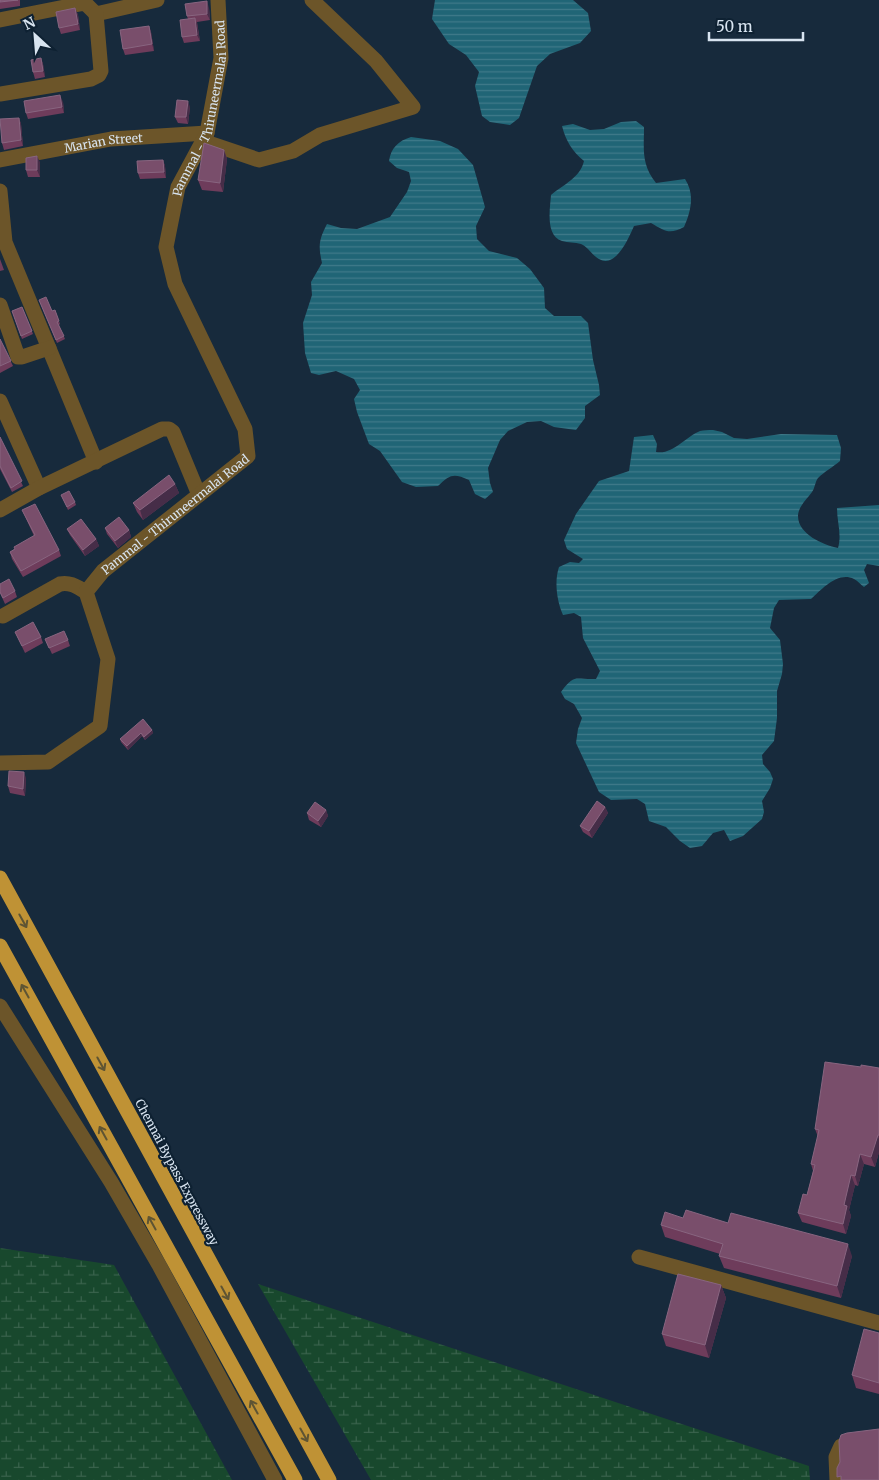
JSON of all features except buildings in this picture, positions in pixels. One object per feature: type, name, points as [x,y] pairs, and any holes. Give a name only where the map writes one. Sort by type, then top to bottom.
[{"type":"highway","name":"Chennai Bypass Expressway","points":[[0,878],[329,1480]]},
{"type":"highway","points":[[0,946],[294,1480]]},
{"type":"street","points":[[96,14],[157,0]]},
{"type":"street","name":"Pammal - Thiruneermalai Road","points":[[86,592],[102,571],[248,456],[245,429],[175,284],[166,248],[178,187],[205,137],[220,58],[218,0]]},
{"type":"street","points":[[205,137],[259,160],[293,151],[320,135],[413,107],[376,62],[312,0]]},
{"type":"street","points":[[0,20],[85,4],[96,14],[102,71],[91,79],[0,94]]},
{"type":"street","name":"Marian Street","points":[[0,160],[111,139],[205,137]]},
{"type":"street","points":[[0,197],[2,230],[6,242],[96,462]]},
{"type":"street","points":[[0,305],[18,357],[49,348]]},
{"type":"street","points":[[0,401],[39,488]]},
{"type":"street","points":[[0,510],[39,488],[162,429],[169,429],[174,432],[199,495]]},
{"type":"street","points":[[0,763],[48,762],[100,726],[108,659],[86,592],[73,584],[67,582],[60,584],[3,616]]},
{"type":"street","points":[[0,1006],[111,1182],[159,1265],[275,1480]]},
{"type":"street","points":[[639,1258],[879,1323]]},
{"type":"street","points":[[837,1480],[836,1457],[841,1446],[852,1442],[879,1440]]},
{"type":"green space","points":[[0,1248],[114,1265],[232,1480],[0,1480]]},
{"type":"green space","points":[[258,1284],[809,1466],[810,1480],[371,1480]]},
{"type":"water","points":[[435,0],[573,0],[588,13],[591,31],[580,43],[550,54],[537,66],[519,118],[510,125],[490,122],[482,116],[475,86],[479,72],[466,55],[449,44],[432,19]]},
{"type":"water","points":[[636,121],[644,127],[644,156],[651,176],[656,183],[685,179],[691,197],[689,215],[684,227],[674,231],[664,230],[651,223],[634,226],[621,250],[611,260],[605,261],[599,259],[581,244],[564,242],[557,238],[551,228],[551,195],[579,172],[584,161],[570,145],[562,126],[573,124],[590,130],[604,129],[621,122]]},
{"type":"water","points":[[411,137],[440,141],[458,149],[473,165],[485,207],[476,226],[477,239],[489,251],[517,258],[530,269],[544,288],[545,308],[554,316],[581,316],[588,323],[600,395],[585,406],[585,418],[576,430],[554,427],[541,421],[527,422],[508,431],[500,440],[488,468],[493,492],[485,499],[475,494],[469,480],[460,476],[449,477],[438,486],[416,487],[402,482],[380,451],[369,444],[354,399],[360,390],[354,379],[336,371],[319,375],[311,373],[305,353],[303,323],[312,295],[311,282],[322,263],[320,243],[322,234],[327,224],[341,228],[357,229],[390,217],[407,192],[411,181],[409,172],[397,168],[389,161],[391,152],[402,141]]},
{"type":"water","points":[[713,430],[734,438],[747,439],[781,434],[837,435],[841,448],[840,461],[818,478],[813,490],[799,509],[799,522],[812,538],[838,548],[837,508],[879,505],[879,566],[867,564],[864,570],[869,583],[864,587],[854,579],[842,577],[825,586],[811,599],[779,600],[774,608],[770,628],[780,640],[783,664],[777,691],[777,718],[774,741],[762,755],[763,764],[773,779],[762,801],[764,812],[762,819],[743,836],[730,841],[724,830],[713,833],[702,846],[690,848],[666,827],[649,821],[645,804],[637,799],[611,800],[599,792],[576,743],[582,718],[574,704],[565,699],[561,692],[573,680],[596,679],[600,671],[583,638],[581,617],[574,613],[563,615],[556,585],[559,567],[570,562],[579,563],[583,559],[567,549],[564,540],[576,514],[599,481],[629,471],[634,437],[653,435],[657,444],[656,452],[662,452],[668,451],[700,431]]}]
